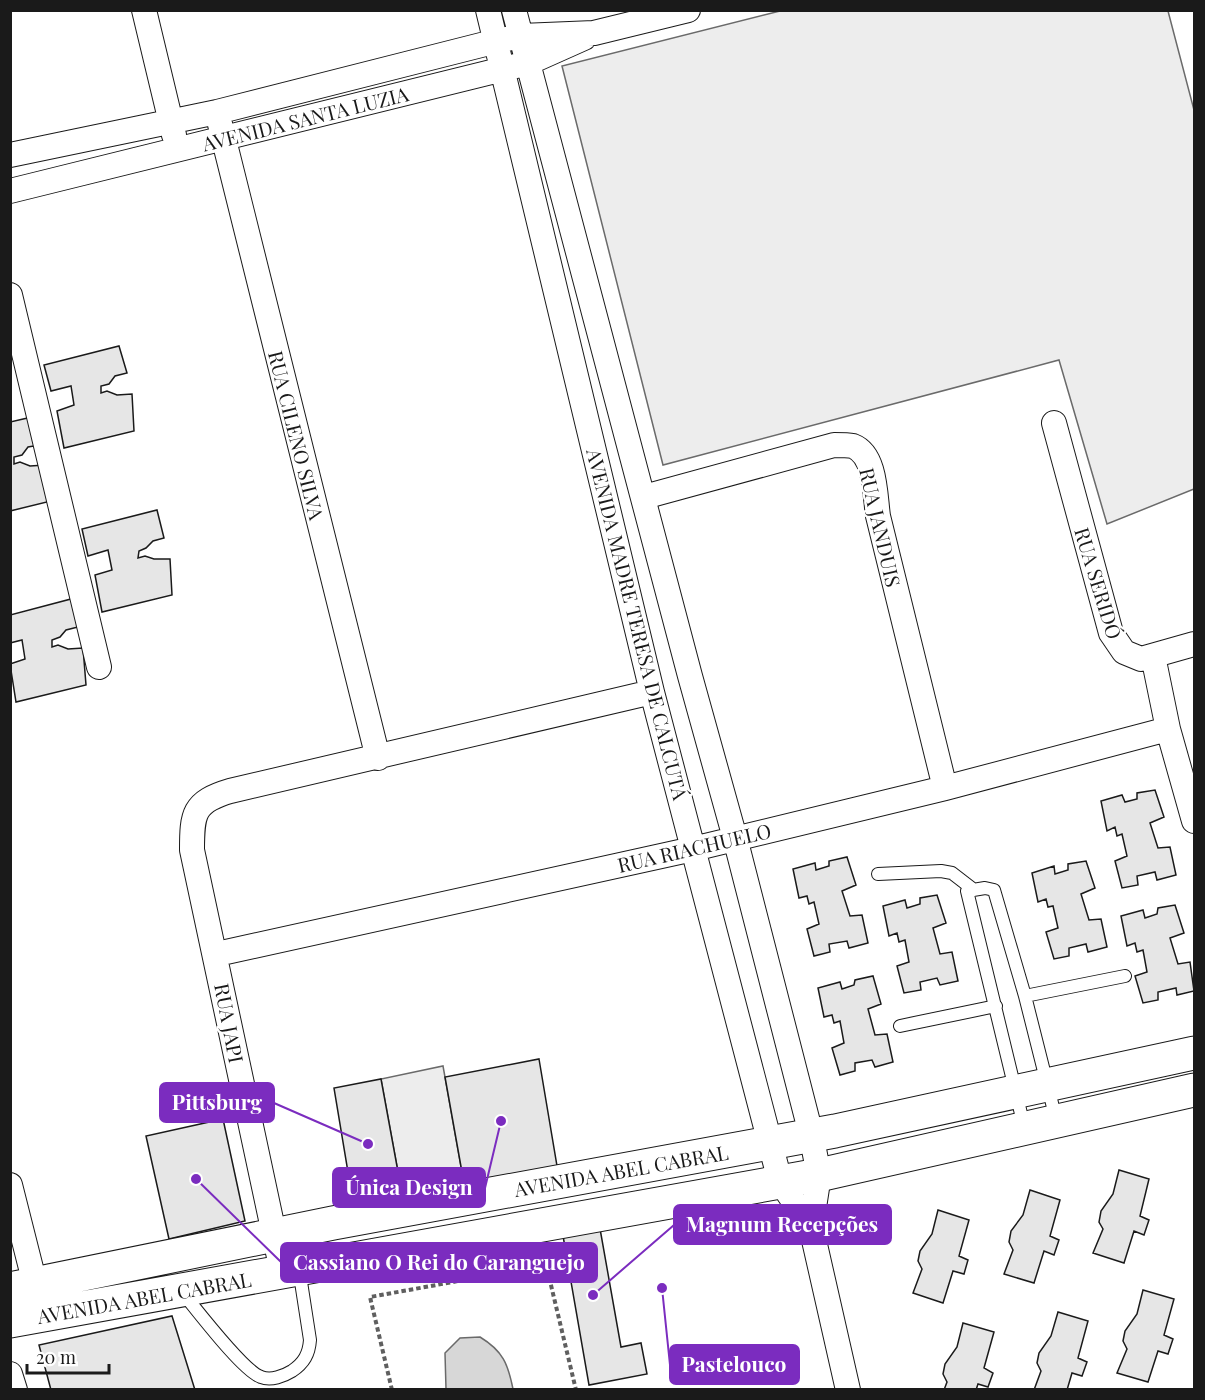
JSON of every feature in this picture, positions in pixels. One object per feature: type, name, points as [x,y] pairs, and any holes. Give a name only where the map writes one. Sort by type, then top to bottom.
[{"type":"main road","name":"AVENIDA ABEL CABRAL","points":[[23,1287],[333,1223],[771,1142],[1194,1053]]},
{"type":"main road","name":"AVENIDA ABEL CABRAL","points":[[10,1321],[182,1292],[291,1269],[819,1175],[1194,1090]]},
{"type":"street","points":[[144,10],[178,149]]},
{"type":"street","name":"AVENIDA MADRE TERESA DE CALCUTÁ","points":[[488,10],[652,692],[780,1181],[811,1227],[848,1389]]},
{"type":"street","name":"AVENIDA MADRE TERESA DE CALCUTÁ","points":[[514,10],[735,837],[811,1134],[819,1175],[811,1227]]},
{"type":"street","name":"AVENIDA SANTA LUZIA","points":[[10,191],[528,63],[594,33],[688,10]]},
{"type":"street","name":"AVENIDA SANTA LUZIA","points":[[10,155],[217,112],[497,41],[521,36],[594,33]]},
{"type":"street","name":"RUA CILENO SILVA","points":[[217,112],[378,758]]},
{"type":"street","points":[[10,295],[99,667]]},
{"type":"street","name":"RUA SERIDÓ","points":[[1054,423],[1111,633],[1118,646],[1133,658],[1153,656]]},
{"type":"street","name":"RUA JANDUIS","points":[[644,497],[834,445],[852,446],[861,450],[871,470],[878,516],[945,788]]},
{"type":"street","points":[[1194,644],[1153,656],[1168,729],[1194,821]]},
{"type":"street","name":"RUA JAPI","points":[[291,1269],[274,1237],[217,954],[198,880],[192,850],[192,828],[196,810],[208,798],[652,692]]},
{"type":"street","name":"RUA RIACHUELO","points":[[217,954],[693,849],[945,788],[1168,729]]},
{"type":"street","points":[[10,1185],[23,1287]]},
{"type":"street","points":[[10,1374],[15,1389]]},
{"type":"lane","points":[[878,874],[941,871],[952,873],[974,890]]},
{"type":"lane","points":[[1024,1128],[1032,1088],[1025,996],[994,890],[990,888],[974,890],[966,893],[996,1006],[1032,1088],[1056,1120]]},
{"type":"lane","points":[[1025,996],[1125,976]]},
{"type":"lane","points":[[900,1026],[996,1006]]},
{"type":"lane","points":[[182,1292],[244,1364],[261,1378],[272,1378],[290,1373],[299,1366],[309,1350],[310,1340],[291,1269]]},
{"type":"path","points":[[392,1389],[370,1297],[453,1282],[545,1260],[576,1389]]},
{"type":"shaded area","points":[[784,10],[1168,11],[1194,110],[1194,489],[1107,524],[1059,360],[663,465],[562,66]]},
{"type":"shaded area","points":[[443,1066],[465,1189],[403,1199],[381,1079]]},
{"type":"shaded area","points":[[480,1337],[488,1342],[503,1359],[513,1389],[446,1389],[445,1353],[460,1338]]},
{"type":"building","points":[[119,346],[127,373],[115,376],[109,384],[101,386],[101,393],[107,391],[117,395],[132,394],[134,431],[64,448],[57,411],[74,405],[71,386],[51,391],[44,365]]},
{"type":"building","points":[[32,417],[40,445],[28,447],[22,455],[14,457],[14,464],[20,462],[30,466],[45,465],[47,502],[10,511],[10,422]]},
{"type":"building","points":[[157,510],[164,538],[153,541],[139,551],[138,558],[145,556],[154,559],[170,559],[172,595],[102,612],[95,575],[112,570],[108,550],[88,556],[82,529]]},
{"type":"building","points":[[71,599],[78,627],[66,630],[60,637],[52,640],[52,647],[58,645],[68,649],[83,648],[86,685],[16,702],[10,664],[25,659],[22,640],[10,643],[10,615]]},
{"type":"building","points":[[1155,790],[1164,817],[1150,823],[1158,848],[1170,847],[1176,875],[1157,880],[1155,872],[1137,876],[1138,885],[1122,888],[1115,861],[1127,856],[1122,834],[1117,836],[1115,827],[1107,831],[1101,801],[1122,795],[1125,802],[1137,799],[1137,793]]},
{"type":"building","points":[[847,857],[856,885],[842,891],[850,916],[862,915],[868,943],[849,948],[847,941],[829,944],[830,952],[814,956],[807,929],[819,924],[814,902],[809,904],[807,896],[799,898],[793,869],[815,863],[816,870],[829,866],[829,861]]},
{"type":"building","points":[[1086,861],[1095,888],[1081,894],[1089,920],[1101,919],[1107,947],[1088,952],[1086,944],[1069,948],[1069,956],[1054,959],[1046,932],[1058,928],[1053,906],[1048,907],[1046,899],[1038,902],[1032,873],[1054,866],[1055,874],[1068,870],[1068,864]]},
{"type":"building","points":[[937,895],[946,923],[933,928],[940,954],[952,952],[958,981],[940,985],[937,978],[920,982],[921,990],[904,993],[897,966],[909,962],[905,940],[899,942],[897,933],[889,936],[883,906],[905,900],[907,908],[920,904],[920,898]]},
{"type":"building","points":[[1175,905],[1184,933],[1170,938],[1178,964],[1190,962],[1194,991],[1177,995],[1176,988],[1158,992],[1158,1000],[1143,1003],[1135,976],[1147,972],[1143,950],[1137,952],[1135,943],[1127,946],[1121,916],[1143,910],[1145,918],[1157,914],[1158,908]]},
{"type":"building","points":[[873,976],[881,1004],[868,1009],[875,1035],[887,1034],[893,1062],[875,1067],[872,1060],[855,1063],[855,1071],[840,1075],[832,1048],[844,1043],[840,1021],[834,1023],[832,1015],[824,1017],[818,988],[840,982],[842,989],[854,985],[855,980]]},
{"type":"building","points":[[539,1059],[557,1166],[465,1189],[445,1077]]},
{"type":"building","points":[[381,1079],[403,1199],[354,1208],[334,1088]]},
{"type":"building","points":[[223,1119],[245,1221],[169,1239],[146,1136]]},
{"type":"building","points":[[1119,1170],[1149,1179],[1140,1216],[1149,1220],[1144,1235],[1134,1231],[1124,1263],[1093,1253],[1103,1229],[1099,1222],[1101,1211],[1113,1194]]},
{"type":"building","points":[[1030,1190],[1060,1200],[1050,1236],[1059,1240],[1054,1255],[1044,1251],[1034,1283],[1004,1274],[1013,1250],[1009,1242],[1011,1231],[1023,1215]]},
{"type":"building","points":[[938,1210],[969,1220],[959,1256],[968,1260],[964,1274],[953,1271],[943,1303],[913,1293],[922,1269],[918,1261],[920,1251],[932,1234]]},
{"type":"building","points":[[599,1223],[621,1347],[641,1343],[647,1374],[589,1385],[562,1230]]},
{"type":"building","points":[[1143,1290],[1174,1299],[1164,1335],[1173,1339],[1168,1354],[1158,1351],[1148,1382],[1117,1373],[1127,1349],[1123,1341],[1125,1331],[1137,1314]]},
{"type":"building","points":[[1058,1312],[1088,1321],[1078,1358],[1087,1362],[1082,1376],[1072,1373],[1067,1390],[1034,1390],[1041,1371],[1037,1363],[1039,1353],[1051,1336]]},
{"type":"building","points":[[172,1316],[195,1390],[51,1390],[39,1345]]},
{"type":"building","points":[[963,1323],[994,1332],[984,1368],[993,1373],[988,1387],[978,1384],[976,1390],[944,1390],[947,1382],[943,1374],[945,1364],[957,1347]]},
{"type":"place","name":"Única Design","points":[[501,1121]]},
{"type":"place","name":"Pittsburg","points":[[368,1144]]},
{"type":"place","name":"Cassiano O Rei do Caranguejo","points":[[196,1179]]},
{"type":"place","name":"Pastelouco","points":[[662,1288]]},
{"type":"place","name":"Magnum Recepções","points":[[593,1295]]}]
